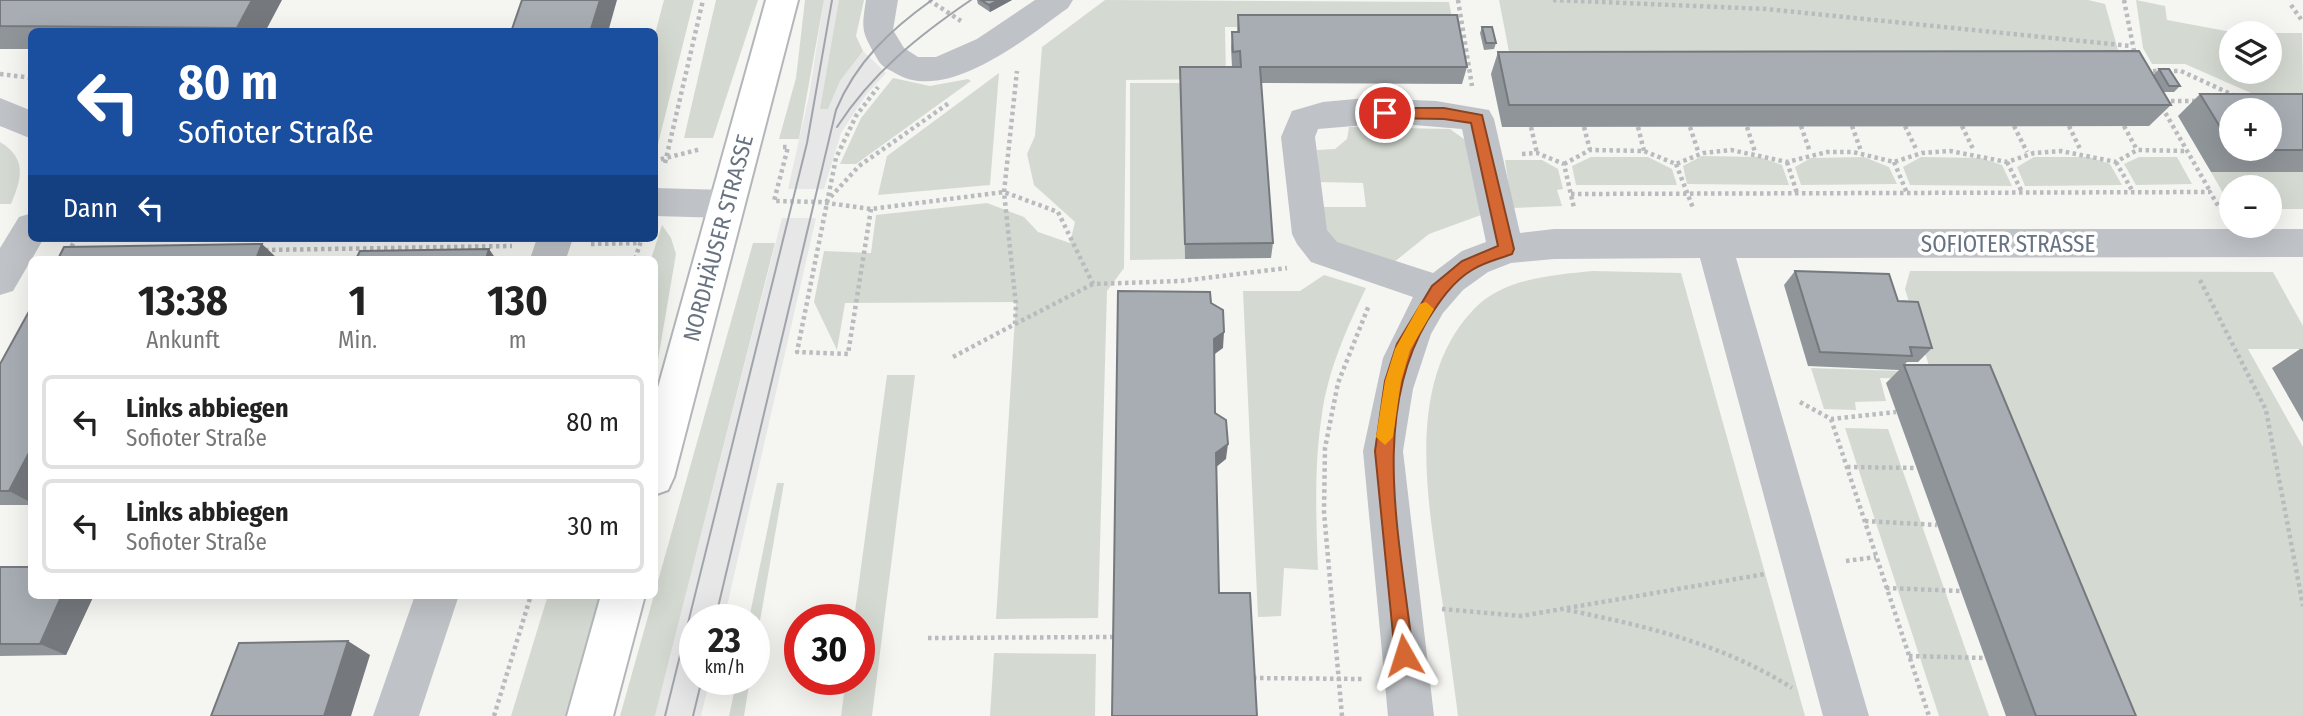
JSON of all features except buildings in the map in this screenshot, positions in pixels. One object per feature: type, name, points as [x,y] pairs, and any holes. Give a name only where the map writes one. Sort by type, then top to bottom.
[{"type":"main road","name":"NORDHÄUSER STRASSE","points":[[658,462],[782,0]]},
{"type":"main road","points":[[590,716],[622,599]]},
{"type":"street","points":[[882,0],[877,30],[880,40],[901,63],[922,70],[953,67],[1057,0]]},
{"type":"street","points":[[991,43],[1001,15],[1027,0]]},
{"type":"street","points":[[0,111],[28,124]]},
{"type":"street","points":[[1438,290],[1324,252],[1310,234],[1298,146],[1304,120],[1328,112],[1354,111],[1444,113],[1477,119],[1506,249]]},
{"type":"street","points":[[658,187],[726,204]]},
{"type":"street","points":[[0,281],[28,234]]},
{"type":"street","name":"SOFIOTER STRASSE","points":[[1409,698],[1383,451],[1387,409],[1402,349],[1438,290],[1467,265],[1506,249],[1554,244],[2303,243]]},
{"type":"street","points":[[1714,244],[1846,716]]},
{"type":"street","points":[[397,716],[436,599]]},
{"type":"path","points":[[658,187],[703,0]]},
{"type":"path","points":[[1458,0],[1477,119]]},
{"type":"path","points":[[1553,0],[1780,10],[1955,26],[2131,47]]},
{"type":"path","points":[[2123,0],[2131,47],[2136,59]]},
{"type":"path","points":[[2291,5],[2303,22]]},
{"type":"path","points":[[871,209],[848,354],[797,352],[836,158],[845,135],[868,100],[901,63],[960,21]]},
{"type":"path","points":[[2147,81],[2142,71],[2181,71],[2235,96]]},
{"type":"path","points":[[0,74],[28,78]]},
{"type":"path","points":[[2208,101],[2158,101],[2239,243]]},
{"type":"path","points":[[1852,126],[1861,151]]},
{"type":"path","points":[[1905,126],[1917,151]]},
{"type":"path","points":[[1962,126],[1974,151]]},
{"type":"path","points":[[2014,126],[2027,152]]},
{"type":"path","points":[[2069,126],[2081,150]]},
{"type":"path","points":[[2124,126],[2137,150]]},
{"type":"path","points":[[1531,127],[1536,153]]},
{"type":"path","points":[[1584,127],[1590,150]]},
{"type":"path","points":[[1638,127],[1644,151]]},
{"type":"path","points":[[1690,127],[1698,151]]},
{"type":"path","points":[[1747,127],[1755,152]]},
{"type":"path","points":[[1801,127],[1810,152]]},
{"type":"path","points":[[1485,155],[1536,153],[1564,164],[1590,150],[1644,151],[1676,164]]},
{"type":"path","points":[[2007,162],[2027,152],[2081,150],[2116,162],[2133,192]]},
{"type":"path","points":[[2116,162],[2137,150],[2186,151]]},
{"type":"path","points":[[1676,164],[1698,151],[1755,152],[1787,162],[1810,152],[1861,151],[1894,162],[1917,151],[1974,151],[2007,162],[2022,192]]},
{"type":"path","points":[[658,161],[666,160]]},
{"type":"path","points":[[1787,162],[1797,194]]},
{"type":"path","points":[[1894,162],[1907,193]]},
{"type":"path","points":[[1564,164],[1571,194],[2210,192]]},
{"type":"path","points":[[1676,164],[1685,194]]},
{"type":"path","points":[[774,201],[827,202],[871,209],[1004,192],[1058,212],[1093,284]]},
{"type":"path","points":[[1004,192],[1016,305],[1015,324]]},
{"type":"path","points":[[66,256],[74,242]]},
{"type":"path","points":[[258,250],[552,247],[626,242]]},
{"type":"path","points":[[2181,244],[2266,410],[2303,606]]},
{"type":"path","points":[[68,253],[82,253]]},
{"type":"path","points":[[953,357],[1093,284],[1181,281],[1347,261]]},
{"type":"path","points":[[1896,412],[1831,419],[1929,716]]},
{"type":"path","points":[[1847,467],[1916,468]]},
{"type":"path","points":[[1865,522],[1937,525]]},
{"type":"path","points":[[1399,605],[1521,617],[1876,557]]},
{"type":"path","points":[[1886,588],[1961,591]]},
{"type":"path","points":[[494,716],[530,599]]},
{"type":"path","points":[[1562,609],[1660,629],[1740,660],[1797,691]]},
{"type":"path","points":[[928,638],[1114,637]]},
{"type":"path","points":[[1909,656],[1985,658]]},
{"type":"path","points":[[1252,678],[1339,678],[1409,698]]},
{"type":"path","points":[[1339,678],[1342,716]]},
{"type":"shaded area","points":[[664,0],[694,0],[658,144],[658,28]]},
{"type":"shaded area","points":[[716,0],[758,0],[713,138],[684,138]]},
{"type":"shaded area","points":[[805,0],[824,0],[799,139],[779,139],[796,78]]},
{"type":"shaded area","points":[[824,0],[839,0],[828,109],[840,81],[863,51],[886,73],[866,95],[841,133],[824,189],[788,189],[809,96]]},
{"type":"shaded area","points":[[839,0],[864,0],[856,36],[863,51],[840,81],[828,109],[820,109]]},
{"type":"shaded area","points":[[1105,0],[1449,2],[1454,28],[1225,27],[1226,79],[1126,80],[1124,268],[1107,291],[1098,618],[996,619],[1016,302],[845,303],[837,350],[814,302],[824,251],[871,253],[876,215],[987,203],[1024,217],[1038,232],[1070,243],[1075,222],[1034,185],[1027,154],[1035,136],[1042,47]]},
{"type":"shaded area","points":[[1499,0],[2088,0],[2105,4],[2122,64],[1511,62]]},
{"type":"shaded area","points":[[2136,0],[2165,6],[2167,20],[2219,30],[2219,79],[2185,64],[2152,64],[2143,48]]},
{"type":"shaded area","points":[[2282,33],[2302,33],[2303,93],[2251,93],[2231,84],[2282,84]]},
{"type":"shaded area","points":[[999,73],[990,185],[878,195],[887,156]]},
{"type":"shaded area","points":[[893,78],[930,86],[968,79],[971,81],[856,164],[840,164],[861,118]]},
{"type":"shaded area","points":[[1130,83],[1180,83],[1185,259],[1130,260]]},
{"type":"shaded area","points":[[1349,127],[1450,129],[1468,142],[1481,215],[1429,234],[1388,267],[1342,249],[1328,234],[1321,207],[1366,207],[1363,183],[1319,182],[1317,150],[1335,149],[1347,139]]},
{"type":"shaded area","points":[[0,142],[15,155],[20,169],[18,186],[11,204],[0,204]]},
{"type":"shaded area","points":[[1702,156],[1759,157],[1782,165],[1789,185],[1687,184],[1683,166]]},
{"type":"shaded area","points":[[1591,157],[1648,157],[1672,169],[1677,185],[1576,185],[1572,166]]},
{"type":"shaded area","points":[[1864,157],[1889,167],[1897,184],[1801,185],[1795,167],[1811,158]]},
{"type":"shaded area","points":[[1921,157],[1981,158],[2002,165],[2012,186],[1910,185],[1903,167]]},
{"type":"shaded area","points":[[2034,157],[2089,157],[2110,164],[2122,185],[2025,186],[2017,167]]},
{"type":"shaded area","points":[[2139,157],[2177,157],[2192,184],[2136,185],[2124,164]]},
{"type":"shaded area","points":[[1505,160],[1542,160],[1558,169],[1563,189],[1557,190],[1562,206],[1512,208]]},
{"type":"shaded area","points":[[2211,172],[2303,172],[2303,209],[2282,209],[2282,175],[2219,175],[2219,186]]},
{"type":"shaded area","points":[[782,218],[816,218],[727,604],[684,604]]},
{"type":"shaded area","points":[[662,225],[671,238],[676,254],[658,359],[658,256],[652,256]]},
{"type":"shaded area","points":[[753,243],[775,243],[683,604],[679,604],[679,621],[655,716],[620,716],[653,599],[658,599],[658,581]]},
{"type":"shaded area","points":[[1593,271],[1681,273],[1805,716],[1458,716],[1434,546],[1427,474],[1430,403],[1438,369],[1452,337],[1474,309],[1486,299],[1514,284]]},
{"type":"shaded area","points":[[1910,271],[2273,272],[2303,326],[2303,349],[2248,349],[2303,447],[2303,716],[2125,716],[1986,380],[1880,378],[1886,401],[1855,402],[1856,410],[1824,409],[1811,368],[1931,372],[1905,289]]},
{"type":"shaded area","points":[[1324,275],[1366,288],[1334,365],[1322,414],[1316,511],[1318,570],[1284,568],[1281,616],[1258,617],[1243,291],[1300,291]]},
{"type":"shaded area","points":[[887,375],[915,375],[875,692],[875,604],[856,604]]},
{"type":"shaded area","points":[[1845,428],[1888,429],[1989,716],[1939,716]]},
{"type":"shaded area","points":[[777,483],[784,483],[763,604],[752,604]]},
{"type":"shaded area","points":[[547,599],[601,599],[568,716],[511,716]]},
{"type":"shaded area","points":[[679,622],[679,695],[706,695],[701,716],[655,716]]},
{"type":"shaded area","points":[[994,653],[1096,654],[1095,716],[990,716]]},
{"type":"shaded area","points":[[734,695],[747,695],[744,716],[729,716]]},
{"type":"shaded area","points":[[844,695],[875,695],[872,716],[841,716]]},
{"type":"tram line","points":[[665,716],[807,143],[832,0]]},
{"type":"tram line","points":[[719,604],[836,110],[854,77],[876,48],[932,0]]},
{"type":"tram line","points":[[837,127],[865,89],[897,57],[971,0]]},
{"type":"tram line","points":[[693,716],[698,695]]},
{"type":"slow traffic","points":[[1385,437],[1387,409],[1402,349],[1426,309]]},
{"type":"route","points":[[1385,113],[1444,113],[1477,119],[1506,249],[1467,265],[1438,290],[1402,349],[1393,381],[1383,451],[1404,655]]}]
